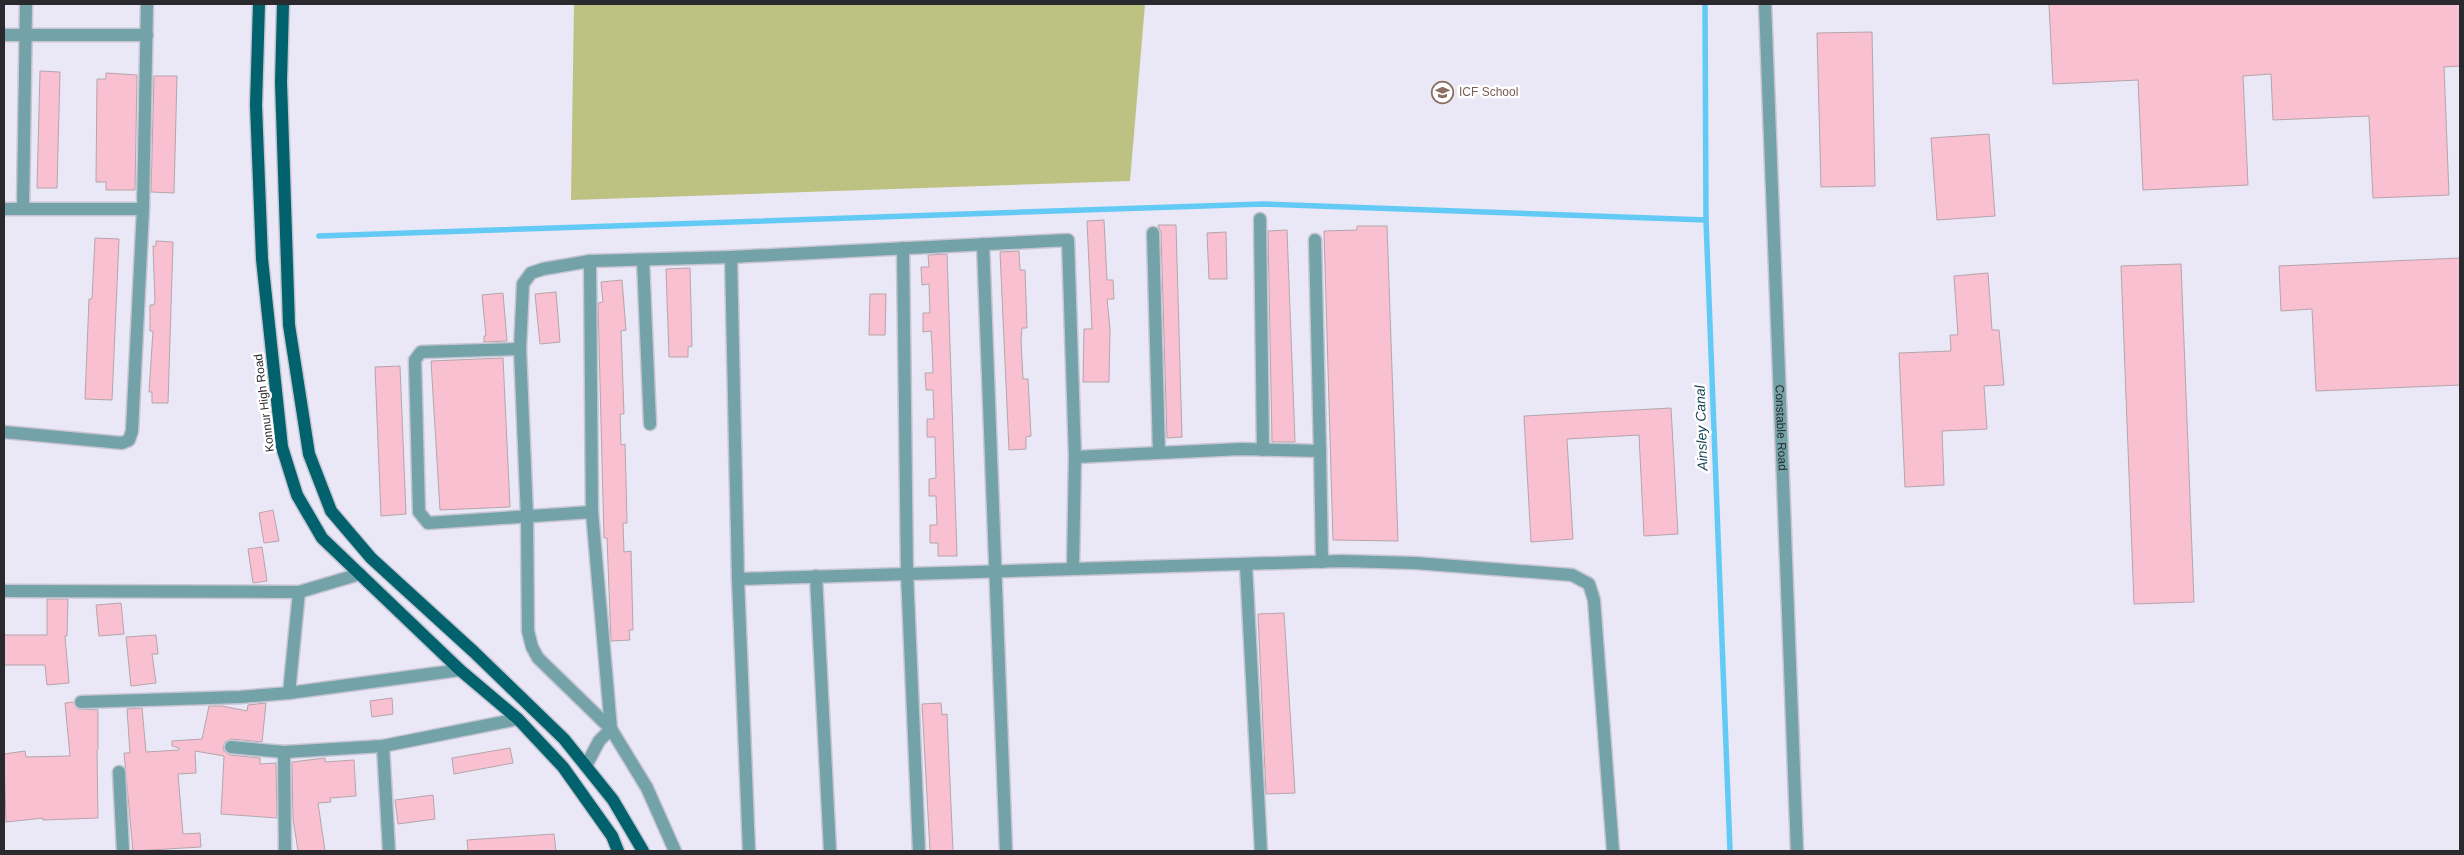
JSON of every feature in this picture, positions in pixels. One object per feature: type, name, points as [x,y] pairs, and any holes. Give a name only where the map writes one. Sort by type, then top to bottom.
[{"type":"main road","name":"Konnur High Road","points":[[259,4],[256,105],[262,259],[282,448],[297,496],[322,538],[460,670],[518,719],[563,767],[612,836],[618,851]]},
{"type":"main road","points":[[283,4],[281,82],[290,325],[309,454],[331,511],[371,558],[550,726],[613,800],[643,851]]},
{"type":"street","points":[[24,209],[26,4]]},
{"type":"street","points":[[4,432],[122,443],[129,440],[132,431],[142,209],[148,4]]},
{"type":"street","name":"Constable Road","points":[[1765,4],[1797,851]]},
{"type":"street","points":[[4,35],[147,35]]},
{"type":"street","points":[[4,209],[142,209]]},
{"type":"street","points":[[1260,219],[1263,450]]},
{"type":"street","points":[[1153,233],[1159,452]]},
{"type":"street","points":[[676,851],[650,794],[611,729],[538,658],[532,647],[528,631],[527,516],[520,349],[523,284],[531,273],[543,268],[590,261],[731,258],[1068,240],[1075,457],[1073,568]]},
{"type":"street","points":[[1315,240],[1322,562]]},
{"type":"street","points":[[983,244],[1006,851]]},
{"type":"street","points":[[903,248],[907,573],[919,851]]},
{"type":"street","points":[[731,258],[738,579],[749,851]]},
{"type":"street","points":[[643,260],[650,424]]},
{"type":"street","points":[[590,261],[592,512],[611,729]]},
{"type":"street","points":[[520,349],[421,352],[415,360],[419,512],[428,523],[592,512]]},
{"type":"street","points":[[1075,457],[1159,452],[1320,451]]},
{"type":"street","points":[[738,579],[1322,562],[1415,563],[1572,576],[1589,584],[1594,600],[1613,851]]},
{"type":"street","points":[[1246,565],[1260,851]]},
{"type":"street","points":[[4,591],[299,592],[360,574]]},
{"type":"street","points":[[816,576],[830,851]]},
{"type":"street","points":[[290,693],[299,592]]},
{"type":"street","points":[[81,702],[240,697],[290,693],[460,670]]},
{"type":"street","points":[[231,747],[284,752],[383,746],[518,719]]},
{"type":"street","points":[[586,766],[599,740],[611,729]]},
{"type":"street","points":[[383,746],[389,851]]},
{"type":"street","points":[[284,752],[285,851]]},
{"type":"street","points":[[119,772],[123,851]]},
{"type":"green space","points":[[574,4],[1145,4],[1130,181],[571,200]]},
{"type":"building","points":[[2049,4],[2460,4],[2460,66],[2444,67],[2449,195],[2373,198],[2369,116],[2273,120],[2271,74],[2243,76],[2248,185],[2143,190],[2138,80],[2053,84]]},
{"type":"building","points":[[1872,32],[1875,186],[1821,187],[1817,33]]},
{"type":"building","points":[[40,71],[60,72],[57,188],[37,188]]},
{"type":"building","points":[[106,73],[137,75],[135,190],[106,190],[106,182],[96,182],[97,79],[106,79]]},
{"type":"building","points":[[154,76],[177,76],[174,193],[151,192]]},
{"type":"building","points":[[1989,134],[1995,216],[1937,220],[1931,138]]},
{"type":"building","points":[[1104,220],[1107,280],[1113,280],[1114,299],[1107,299],[1110,329],[1109,382],[1083,382],[1084,329],[1092,329],[1087,221]]},
{"type":"building","points":[[1158,225],[1176,225],[1182,437],[1167,438],[1161,233]]},
{"type":"building","points":[[1357,226],[1387,226],[1398,541],[1333,540],[1324,231],[1357,230]]},
{"type":"building","points":[[1287,230],[1295,442],[1272,442],[1268,231]]},
{"type":"building","points":[[1226,232],[1227,279],[1209,279],[1207,233]]},
{"type":"building","points":[[95,238],[119,239],[112,400],[85,399],[89,299],[92,299]]},
{"type":"building","points":[[156,241],[173,242],[168,403],[152,403],[152,392],[149,392],[153,331],[150,331],[150,305],[154,305],[155,300],[153,246],[156,246]]},
{"type":"building","points":[[1019,251],[1020,270],[1025,270],[1027,328],[1022,328],[1021,341],[1023,379],[1028,379],[1031,436],[1026,437],[1026,449],[1009,450],[1000,252]]},
{"type":"building","points":[[947,254],[957,556],[938,556],[938,543],[930,543],[930,525],[937,525],[936,496],[929,496],[929,479],[936,478],[935,437],[927,437],[927,419],[934,419],[933,390],[926,390],[925,373],[933,373],[931,331],[923,332],[923,313],[930,313],[929,284],[922,285],[921,267],[929,267],[928,255]]},
{"type":"building","points":[[2460,258],[2460,385],[2316,391],[2312,309],[2281,311],[2279,266]]},
{"type":"building","points":[[2181,264],[2194,602],[2134,604],[2121,266]]},
{"type":"building","points":[[690,268],[692,346],[688,347],[688,357],[669,357],[666,269]]},
{"type":"building","points":[[1988,273],[1992,330],[1999,330],[2004,385],[1984,386],[1987,429],[1942,431],[1944,485],[1905,487],[1899,353],[1951,351],[1950,335],[1958,335],[1954,276]]},
{"type":"building","points":[[622,280],[626,330],[621,331],[624,414],[620,414],[621,445],[625,444],[627,523],[623,523],[624,552],[631,551],[633,630],[629,630],[630,640],[611,641],[607,538],[604,538],[598,303],[603,302],[601,282]]},
{"type":"building","points":[[556,292],[560,342],[540,344],[535,294]]},
{"type":"building","points":[[503,293],[507,341],[484,342],[484,336],[486,336],[482,295]]},
{"type":"building","points":[[870,294],[886,294],[885,335],[869,335]]},
{"type":"building","points":[[503,358],[510,507],[440,510],[431,361]]},
{"type":"building","points":[[400,366],[406,514],[381,516],[375,367]]},
{"type":"building","points":[[1671,408],[1678,534],[1644,536],[1639,435],[1567,439],[1573,539],[1531,542],[1524,416]]},
{"type":"building","points":[[273,510],[279,541],[264,543],[259,513]]},
{"type":"building","points":[[262,547],[267,581],[253,583],[248,549]]},
{"type":"building","points":[[47,599],[68,599],[67,636],[65,636],[69,683],[47,685],[45,665],[4,665],[4,635],[47,635]]},
{"type":"building","points":[[121,603],[124,634],[99,636],[96,605]]},
{"type":"building","points":[[1284,613],[1295,793],[1266,794],[1258,614]]},
{"type":"building","points":[[156,635],[158,654],[152,654],[156,683],[131,686],[126,637]]},
{"type":"building","points":[[392,698],[393,714],[372,717],[370,701]]},
{"type":"building","points":[[73,702],[78,709],[98,710],[98,818],[43,820],[43,818],[6,822],[4,754],[25,751],[26,757],[70,756],[65,703]]},
{"type":"building","points":[[266,703],[262,742],[231,739],[225,742],[223,747],[224,751],[230,755],[260,758],[260,764],[276,763],[277,818],[221,814],[224,756],[195,751],[196,773],[178,774],[183,834],[200,833],[201,847],[133,851],[124,753],[130,753],[127,709],[142,708],[146,752],[179,750],[179,748],[172,746],[172,741],[202,739],[209,706],[222,706],[247,711],[248,705]]},
{"type":"building","points":[[941,703],[942,715],[947,714],[953,851],[930,851],[922,704]]},
{"type":"building","points":[[510,748],[513,763],[454,774],[452,758]]},
{"type":"building","points":[[325,758],[325,762],[354,760],[356,796],[330,798],[331,802],[318,803],[325,851],[298,851],[293,819],[292,762]]},
{"type":"building","points":[[433,795],[435,819],[398,824],[395,800]]},
{"type":"building","points":[[554,834],[556,851],[468,851],[467,840]]},
{"type":"waterway","name":"Ainsley Canal","points":[[1705,4],[1706,220],[1730,851]]},
{"type":"waterway","points":[[319,236],[1263,204],[1706,220]]},
{"type":"place","name":"ICF School","points":[[1443,92]]}]
